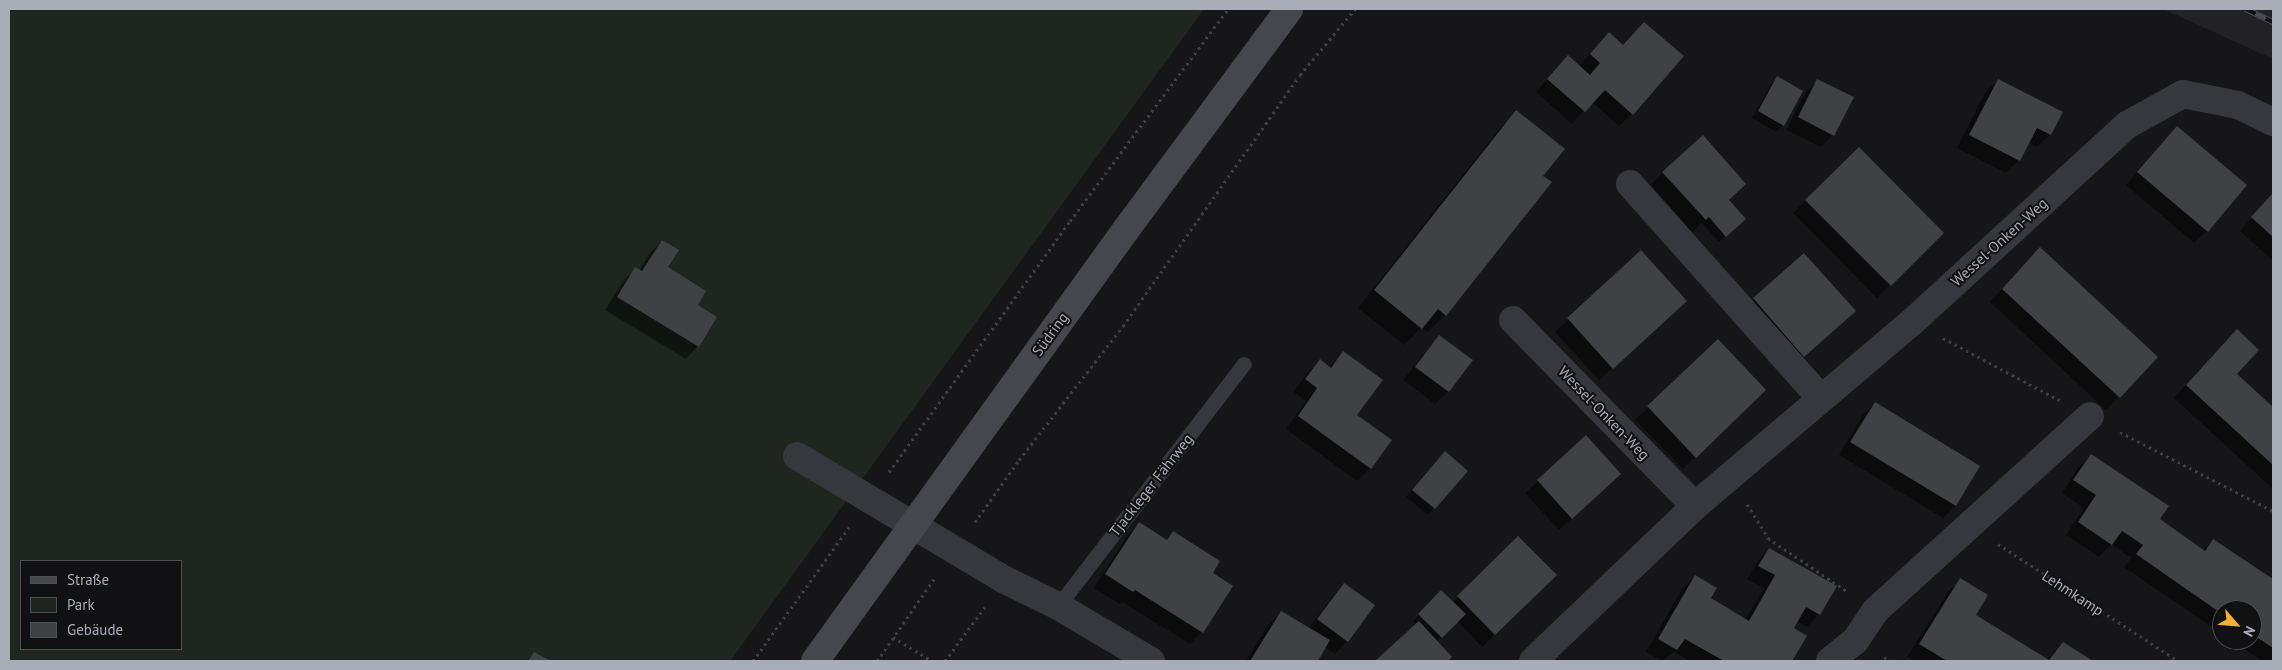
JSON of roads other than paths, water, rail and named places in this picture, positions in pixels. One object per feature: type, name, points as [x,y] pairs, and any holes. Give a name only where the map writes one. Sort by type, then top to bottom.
[{"type":"main road","name":"Südring","points":[[815,661],[938,488],[1289,9]]},
{"type":"street","name":"Wessel-Onken-Weg","points":[[1533,661],[1695,506],[1912,322],[2127,125],[2183,94],[2238,105],[2273,122]]},
{"type":"street","points":[[1630,184],[1822,398]]},
{"type":"street","name":"Wessel-Onken-Weg","points":[[1513,320],[1695,506]]},
{"type":"street","points":[[1830,661],[1855,640],[1875,611],[2090,416]]},
{"type":"street","points":[[796,456],[1005,580],[1058,606],[1150,661]]},
{"type":"lane","name":"Tjackleger Fährweg","points":[[1058,606],[1244,364]]},
{"type":"railway","points":[[2246,9],[2273,22]]}]
